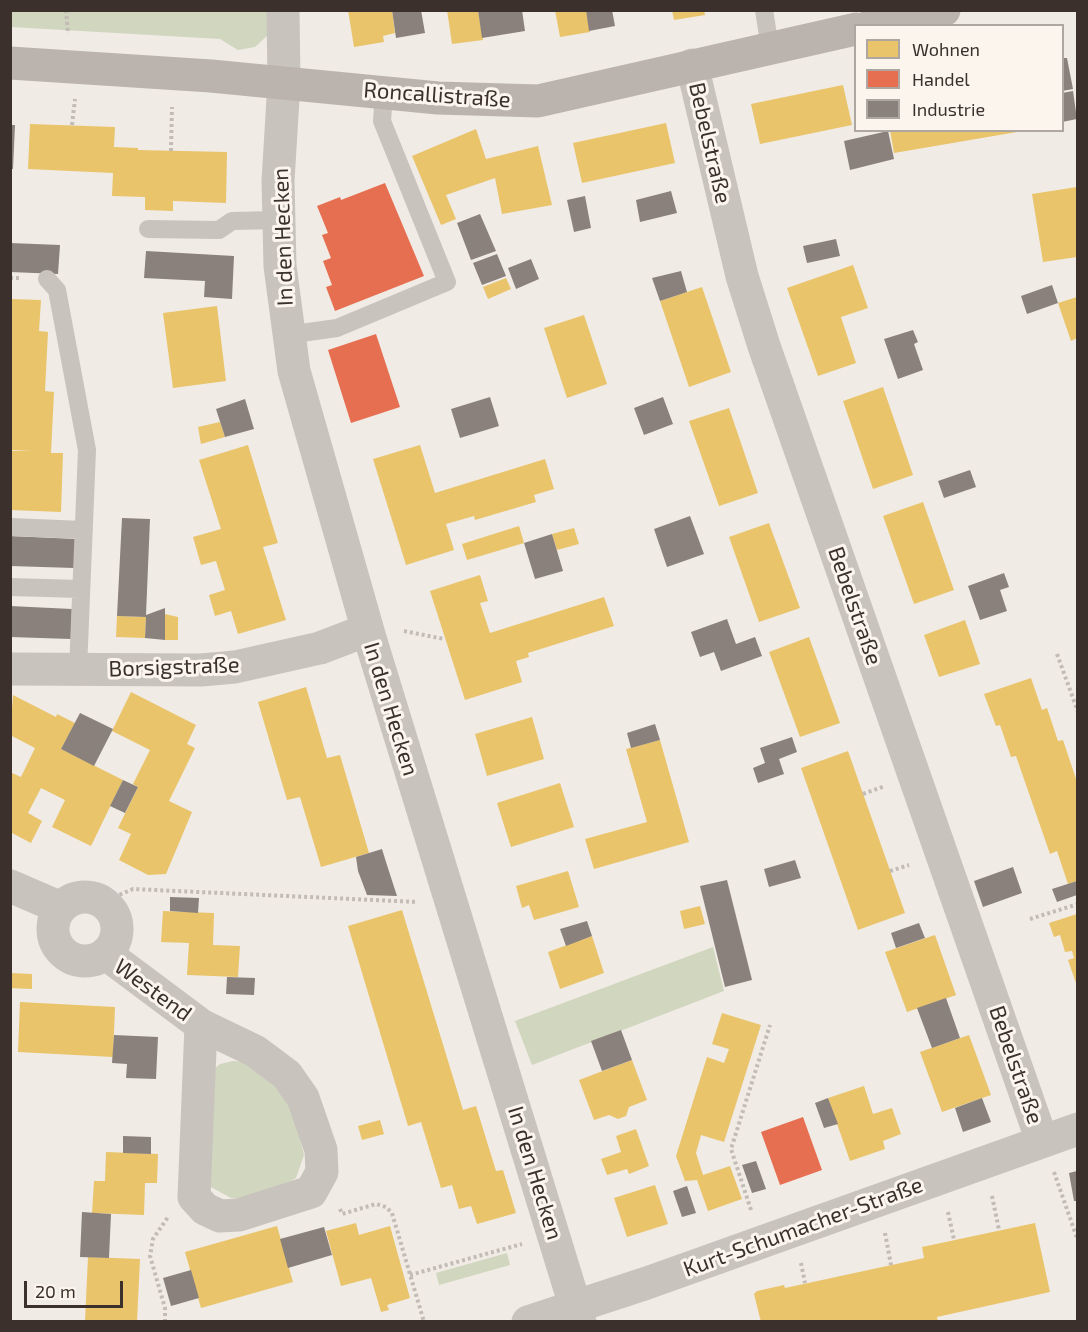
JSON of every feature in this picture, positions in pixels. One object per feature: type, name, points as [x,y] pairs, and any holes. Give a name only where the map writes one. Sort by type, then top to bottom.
[{"type":"street","name":"In den Hecken","points":[[283,10],[284,82],[278,182],[280,266],[287,335],[294,371],[367,630],[578,1315]]},
{"type":"street","points":[[879,24],[944,10]]},
{"type":"street","name":"Roncallistraße","points":[[10,63],[284,82],[384,93],[538,101],[854,29]]},
{"type":"street","name":"Bebelstraße","points":[[692,65],[745,286],[1042,1140]]},
{"type":"street","name":"Borsigstraße","points":[[10,669],[201,670],[235,667],[320,648],[367,630]]},
{"type":"street","points":[[10,886],[61,908]]},
{"type":"street","points":[[89,897],[103,902],[114,913],[118,927],[115,942],[106,954],[91,961],[75,960],[62,951],[54,937],[54,921],[61,908],[74,899],[89,897]]},
{"type":"street","name":"Westend","points":[[106,954],[201,1025],[255,1051],[287,1075],[303,1098],[321,1150],[322,1172],[311,1192]]},
{"type":"street","points":[[201,1025],[194,1197],[205,1209],[220,1216],[239,1215],[311,1192]]},
{"type":"street","name":"Kurt-Schumacher-Straße","points":[[528,1322],[578,1315],[762,1241],[1077,1129]]},
{"type":"lane","points":[[764,10],[770,48]]},
{"type":"lane","points":[[287,335],[336,328],[447,282],[382,121],[384,93]]},
{"type":"lane","points":[[148,229],[219,230],[231,220],[279,220]]},
{"type":"lane","points":[[47,279],[57,290],[87,450],[78,670]]},
{"type":"lane","points":[[10,527],[84,530]]},
{"type":"lane","points":[[10,587],[81,589]]},
{"type":"path","points":[[171,151],[173,74]]},
{"type":"path","points":[[1057,654],[1077,712]]},
{"type":"path","points":[[103,902],[134,889],[452,904]]},
{"type":"path","points":[[1030,919],[1077,904]]},
{"type":"path","points":[[762,1241],[731,1149],[770,1025]]},
{"type":"path","points":[[1042,1140],[1077,1241]]},
{"type":"path","points":[[311,1192],[326,1191],[336,1196],[342,1214],[376,1204],[386,1207],[392,1213],[424,1322]]},
{"type":"path","points":[[165,1322],[165,1308],[150,1256],[153,1239],[171,1213],[194,1197]]},
{"type":"path","points":[[411,1275],[554,1235]]},
{"type":"green space","points":[[11,11],[268,11],[267,36],[255,47],[238,50],[220,39],[11,27]]},
{"type":"green space","points":[[713,947],[724,991],[532,1065],[515,1021]]},
{"type":"green space","points":[[233,1061],[245,1062],[290,1099],[304,1155],[296,1178],[281,1187],[241,1199],[231,1198],[209,1186],[213,1070],[220,1064]]},
{"type":"green space","points":[[507,1253],[510,1265],[439,1285],[436,1273]]},
{"type":"building: Wohnen","points":[[348,10],[392,10],[395,33],[383,36],[384,42],[354,47]]},
{"type":"building: Wohnen","points":[[447,10],[478,10],[483,40],[452,44]]},
{"type":"building: Wohnen","points":[[555,10],[586,10],[590,32],[560,37]]},
{"type":"building: Wohnen","points":[[672,10],[704,10],[705,15],[674,20]]},
{"type":"building: Wohnen","points":[[843,85],[852,125],[760,144],[751,104]]},
{"type":"building: Wohnen","points":[[666,123],[675,163],[582,183],[573,143]]},
{"type":"building: Wohnen","points":[[30,124],[115,127],[114,147],[138,148],[138,150],[227,152],[226,203],[173,201],[173,211],[145,210],[145,197],[112,196],[113,173],[28,169]]},
{"type":"building: Wohnen","points":[[476,129],[486,159],[538,146],[552,205],[502,214],[495,178],[446,195],[456,219],[441,225],[412,156]]},
{"type":"building: Wohnen","points":[[890,132],[1017,132],[894,153]]},
{"type":"building: Wohnen","points":[[1077,187],[1077,257],[1043,262],[1032,194]]},
{"type":"building: Wohnen","points":[[853,265],[868,308],[841,317],[856,363],[818,376],[787,288]]},
{"type":"building: Wohnen","points":[[506,278],[511,289],[488,299],[483,287]]},
{"type":"building: Wohnen","points":[[702,287],[731,372],[689,387],[660,301]]},
{"type":"building: Wohnen","points":[[1077,297],[1077,338],[1071,341],[1058,303]]},
{"type":"building: Wohnen","points":[[10,299],[41,300],[39,331],[48,332],[45,391],[54,392],[51,453],[63,453],[61,512],[10,510],[10,451],[32,451],[10,450]]},
{"type":"building: Wohnen","points":[[217,306],[226,381],[173,388],[163,313]]},
{"type":"building: Wohnen","points":[[584,315],[607,384],[567,398],[544,328]]},
{"type":"building: Wohnen","points":[[883,387],[913,475],[873,489],[843,401]]},
{"type":"building: Wohnen","points":[[729,408],[758,493],[719,506],[689,421]]},
{"type":"building: Wohnen","points":[[220,422],[225,437],[201,444],[198,427]]},
{"type":"building: Wohnen","points":[[248,445],[278,543],[263,547],[286,620],[238,634],[231,611],[215,616],[209,595],[225,590],[216,561],[201,565],[193,537],[221,529],[199,460]]},
{"type":"building: Wohnen","points":[[420,445],[435,493],[545,459],[554,489],[534,495],[536,502],[475,520],[474,516],[446,524],[454,550],[406,565],[373,459]]},
{"type":"building: Wohnen","points":[[923,502],[954,590],[914,604],[883,516]]},
{"type":"building: Wohnen","points":[[769,523],[800,608],[759,622],[729,537]]},
{"type":"building: Wohnen","points":[[519,526],[524,543],[467,560],[462,544]]},
{"type":"building: Wohnen","points":[[574,528],[579,544],[557,550],[552,534]]},
{"type":"building: Wohnen","points":[[480,575],[488,601],[480,603],[490,633],[604,597],[614,626],[528,653],[529,657],[516,661],[522,682],[465,700],[430,591]]},
{"type":"building: Wohnen","points":[[165,614],[178,617],[178,640],[165,640]]},
{"type":"building: Wohnen","points":[[117,616],[146,617],[145,638],[116,637]]},
{"type":"building: Wohnen","points":[[965,620],[980,664],[939,677],[924,635]]},
{"type":"building: Wohnen","points":[[809,637],[840,723],[800,737],[769,652]]},
{"type":"building: Wohnen","points":[[1031,678],[1042,710],[1047,708],[1058,741],[1063,740],[1077,782],[1077,881],[1068,884],[1057,851],[1050,854],[1016,756],[1011,757],[1000,725],[996,726],[984,694]]},
{"type":"building: Wohnen","points":[[306,687],[327,758],[340,755],[369,853],[321,867],[300,797],[287,800],[258,702]]},
{"type":"building: Wohnen","points":[[131,692],[196,725],[187,744],[195,748],[169,801],[192,812],[166,874],[148,875],[119,860],[131,834],[118,828],[138,787],[133,784],[150,750],[112,731]]},
{"type":"building: Wohnen","points":[[13,695],[56,717],[57,714],[75,723],[61,749],[123,780],[91,846],[52,827],[65,800],[41,788],[28,813],[42,821],[31,843],[10,832],[10,772],[21,777],[35,748],[10,735]]},
{"type":"building: Wohnen","points":[[532,717],[544,759],[487,776],[475,734]]},
{"type":"building: Wohnen","points":[[660,740],[689,842],[594,869],[585,839],[647,822],[626,749]]},
{"type":"building: Wohnen","points":[[848,751],[905,913],[858,930],[801,768]]},
{"type":"building: Wohnen","points":[[560,783],[574,827],[511,847],[497,803]]},
{"type":"building: Wohnen","points":[[568,871],[579,907],[534,920],[529,905],[522,908],[516,886]]},
{"type":"building: Wohnen","points":[[700,906],[705,924],[684,929],[680,911]]},
{"type":"building: Wohnen","points":[[402,910],[463,1110],[476,1106],[496,1171],[503,1170],[516,1213],[477,1224],[471,1206],[459,1209],[452,1185],[441,1188],[421,1122],[408,1126],[348,926]]},
{"type":"building: Wohnen","points":[[163,911],[214,913],[213,945],[240,946],[238,977],[187,975],[189,943],[161,942]]},
{"type":"building: Wohnen","points":[[1077,914],[1077,986],[1068,960],[1074,958],[1072,951],[1065,952],[1060,935],[1054,937],[1049,923]]},
{"type":"building: Wohnen","points":[[935,935],[956,995],[907,1012],[885,952]]},
{"type":"building: Wohnen","points":[[592,936],[604,973],[560,989],[548,952]]},
{"type":"building: Wohnen","points":[[10,973],[32,974],[32,989],[10,988]]},
{"type":"building: Wohnen","points":[[20,1002],[115,1007],[113,1057],[18,1052]]},
{"type":"building: Wohnen","points":[[722,1013],[761,1025],[724,1142],[701,1135],[696,1153],[703,1175],[730,1166],[742,1199],[708,1211],[697,1180],[685,1181],[676,1156],[707,1057],[724,1063],[729,1049],[712,1044]]},
{"type":"building: Wohnen","points":[[969,1035],[991,1095],[942,1112],[920,1052]]},
{"type":"building: Wohnen","points":[[632,1060],[647,1100],[629,1107],[626,1116],[618,1119],[609,1115],[594,1120],[579,1080]]},
{"type":"building: Wohnen","points":[[864,1086],[873,1114],[892,1108],[901,1134],[883,1141],[885,1149],[850,1161],[828,1098]]},
{"type":"building: Wohnen","points":[[380,1120],[384,1134],[362,1140],[358,1126]]},
{"type":"building: Wohnen","points":[[636,1129],[649,1166],[629,1174],[627,1169],[607,1175],[601,1159],[621,1152],[616,1136]]},
{"type":"building: Wohnen","points":[[106,1152],[158,1154],[157,1183],[145,1183],[144,1215],[92,1213],[94,1181],[105,1181]]},
{"type":"building: Wohnen","points":[[655,1185],[668,1224],[627,1237],[614,1198]]},
{"type":"building: Wohnen","points":[[356,1223],[359,1235],[390,1226],[410,1298],[387,1305],[389,1310],[381,1312],[371,1278],[341,1286],[326,1231]]},
{"type":"building: Wohnen","points":[[1035,1223],[1050,1292],[937,1317],[938,1322],[761,1322],[754,1294],[757,1291],[784,1285],[785,1288],[924,1258],[922,1247]]},
{"type":"building: Wohnen","points":[[277,1226],[293,1282],[201,1308],[185,1252]]},
{"type":"building: Wohnen","points":[[88,1257],[140,1259],[137,1322],[85,1321]]},
{"type":"building: Handel","points":[[385,183],[424,276],[335,311],[326,287],[332,285],[323,261],[331,258],[322,235],[328,233],[317,206],[340,197],[341,200]]},
{"type":"building: Handel","points":[[376,334],[400,407],[351,423],[328,350]]},
{"type":"building: Handel","points":[[803,1117],[822,1170],[780,1185],[761,1132]]},
{"type":"building: Industrie","points":[[392,10],[421,10],[425,33],[396,38]]},
{"type":"building: Industrie","points":[[478,10],[522,10],[525,31],[482,38]]},
{"type":"building: Industrie","points":[[586,10],[612,10],[615,26],[589,31]]},
{"type":"building: Industrie","points":[[1064,58],[1067,58],[1073,89],[1064,91]]},
{"type":"building: Industrie","points":[[1073,91],[1077,119],[1064,122],[1064,93]]},
{"type":"building: Industrie","points":[[10,125],[15,125],[13,169],[10,169]]},
{"type":"building: Industrie","points":[[888,132],[894,159],[850,170],[844,141]]},
{"type":"building: Industrie","points":[[671,191],[677,213],[640,222],[636,200]]},
{"type":"building: Industrie","points":[[585,196],[591,228],[574,232],[567,200]]},
{"type":"building: Industrie","points":[[480,214],[496,251],[471,260],[457,223]]},
{"type":"building: Industrie","points":[[836,239],[840,256],[807,263],[803,246]]},
{"type":"building: Industrie","points":[[10,243],[60,245],[58,274],[10,272]]},
{"type":"building: Industrie","points":[[146,251],[234,256],[232,299],[204,297],[205,281],[144,278]]},
{"type":"building: Industrie","points":[[497,254],[506,276],[482,285],[473,263]]},
{"type":"building: Industrie","points":[[531,259],[539,279],[516,289],[508,268]]},
{"type":"building: Industrie","points":[[681,271],[687,292],[660,301],[652,278]]},
{"type":"building: Industrie","points":[[1052,285],[1058,303],[1027,314],[1021,296]]},
{"type":"building: Industrie","points":[[913,330],[918,342],[914,344],[923,370],[898,379],[884,339]]},
{"type":"building: Industrie","points":[[490,397],[499,426],[460,438],[451,409]]},
{"type":"building: Industrie","points":[[663,397],[673,424],[644,435],[634,408]]},
{"type":"building: Industrie","points":[[245,399],[254,429],[225,437],[216,409]]},
{"type":"building: Industrie","points":[[970,470],[976,487],[944,498],[938,481]]},
{"type":"building: Industrie","points":[[690,516],[704,554],[667,567],[654,529]]},
{"type":"building: Industrie","points":[[122,518],[150,519],[146,615],[165,608],[165,640],[145,638],[146,617],[117,616]]},
{"type":"building: Industrie","points":[[552,534],[563,571],[535,579],[524,543]]},
{"type":"building: Industrie","points":[[10,536],[76,539],[74,568],[10,566]]},
{"type":"building: Industrie","points":[[1004,573],[1009,587],[1000,590],[1007,611],[980,620],[968,586]]},
{"type":"building: Industrie","points":[[10,606],[72,609],[71,639],[10,637]]},
{"type":"building: Industrie","points":[[727,619],[736,644],[755,637],[762,656],[721,671],[714,652],[700,657],[691,632]]},
{"type":"building: Industrie","points":[[80,713],[113,729],[94,766],[61,749]]},
{"type":"building: Industrie","points":[[655,724],[660,740],[631,748],[627,733]]},
{"type":"building: Industrie","points":[[792,737],[797,752],[779,759],[784,774],[758,783],[753,768],[765,763],[760,748]]},
{"type":"building: Industrie","points":[[123,780],[138,787],[125,813],[110,806]]},
{"type":"building: Industrie","points":[[382,849],[397,896],[367,895],[358,871],[356,857]]},
{"type":"building: Industrie","points":[[795,860],[801,878],[769,887],[764,869]]},
{"type":"building: Industrie","points":[[1013,867],[1022,893],[983,907],[974,881]]},
{"type":"building: Industrie","points":[[727,880],[752,980],[725,987],[700,886]]},
{"type":"building: Industrie","points":[[1077,881],[1077,895],[1057,902],[1052,889]]},
{"type":"building: Industrie","points":[[170,897],[199,898],[198,913],[170,911]]},
{"type":"building: Industrie","points":[[587,921],[592,936],[566,946],[560,929]]},
{"type":"building: Industrie","points":[[919,923],[925,938],[896,948],[891,933]]},
{"type":"building: Industrie","points":[[227,977],[255,978],[254,995],[226,994]]},
{"type":"building: Industrie","points":[[946,998],[960,1038],[932,1048],[917,1008]]},
{"type":"building: Industrie","points":[[621,1030],[632,1060],[602,1071],[591,1041]]},
{"type":"building: Industrie","points":[[114,1035],[158,1037],[156,1079],[126,1078],[127,1064],[112,1063]]},
{"type":"building: Industrie","points":[[828,1098],[838,1124],[824,1128],[815,1103]]},
{"type":"building: Industrie","points":[[982,1098],[991,1122],[963,1132],[955,1108]]},
{"type":"building: Industrie","points":[[123,1136],[151,1137],[151,1154],[123,1153]]},
{"type":"building: Industrie","points":[[756,1161],[766,1189],[752,1193],[742,1165]]},
{"type":"building: Industrie","points":[[1077,1171],[1077,1201],[1074,1201],[1069,1173]]},
{"type":"building: Industrie","points":[[687,1186],[696,1213],[682,1217],[673,1191]]},
{"type":"building: Industrie","points":[[82,1212],[111,1214],[109,1258],[80,1257]]},
{"type":"building: Industrie","points":[[324,1227],[332,1255],[288,1268],[280,1239]]},
{"type":"building: Industrie","points":[[191,1270],[199,1298],[171,1306],[163,1278]]}]
